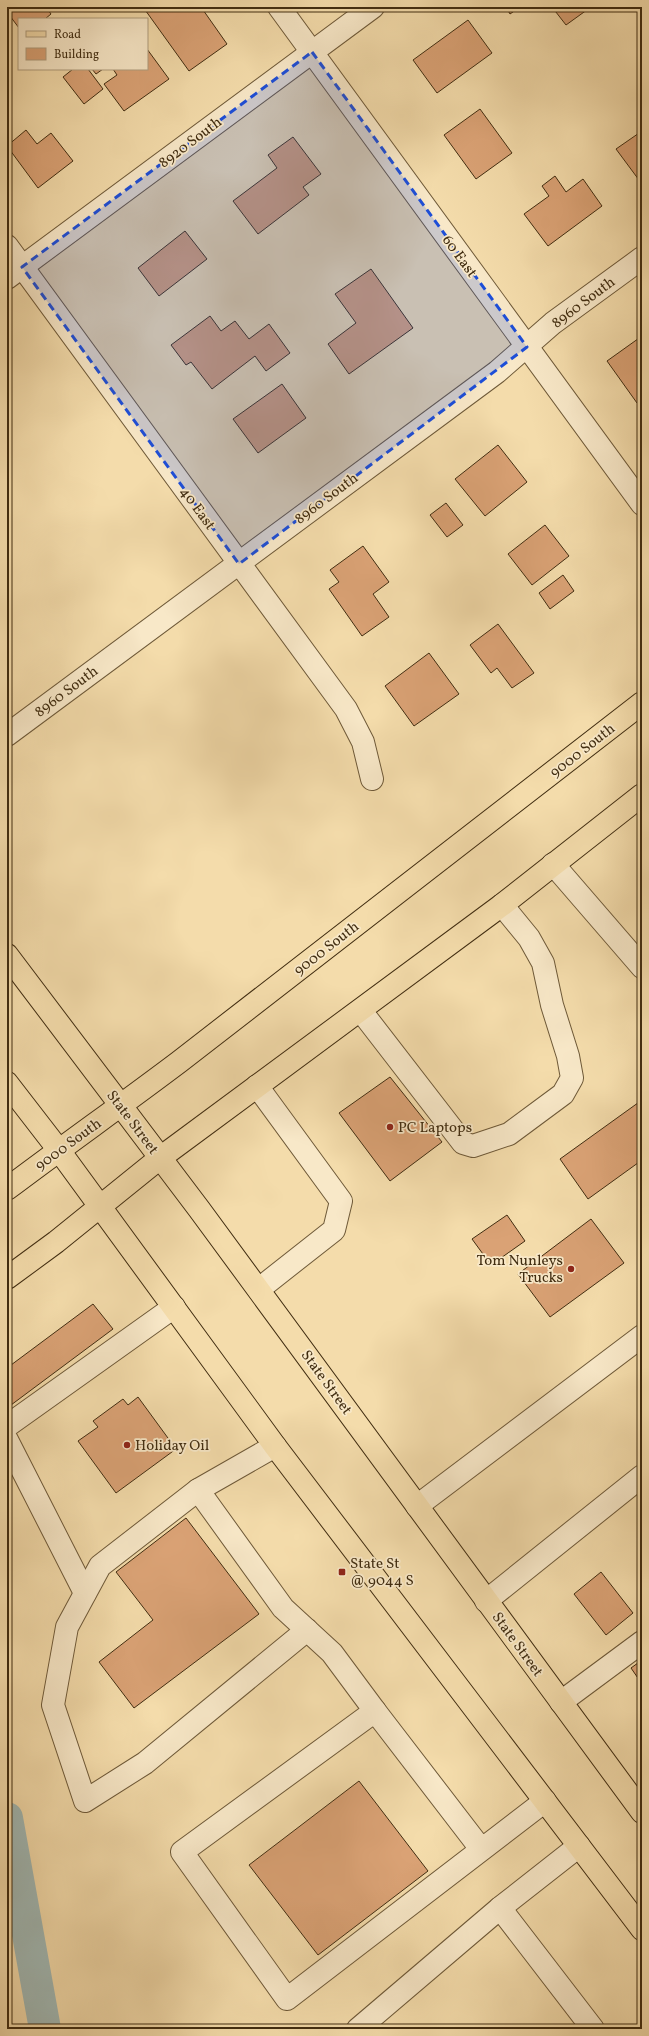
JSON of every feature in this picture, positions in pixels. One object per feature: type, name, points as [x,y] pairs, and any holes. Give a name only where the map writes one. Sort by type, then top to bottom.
[{"type":"main road","name":"9000 South","points":[[7,1189],[58,1149],[120,1106],[642,703]]},
{"type":"main road","points":[[7,1278],[100,1208],[160,1158],[502,905],[642,795]]},
{"type":"main road","name":"State Street","points":[[7,955],[259,1289],[486,1601],[640,1805]]},
{"type":"main road","points":[[7,1083],[58,1149],[275,1446],[642,1929]]},
{"type":"street","name":"60 East","points":[[279,7],[642,504]]},
{"type":"street","name":"8920 South","points":[[14,272],[373,7]]},
{"type":"street","name":"40 East","points":[[7,246],[14,272],[239,564],[346,709],[363,742],[372,779]]},
{"type":"street","name":"8960 South","points":[[7,735],[239,564],[527,347],[554,323],[642,258]]},
{"type":"street","points":[[553,864],[642,967]]},
{"type":"street","points":[[360,1011],[463,1143],[473,1146],[490,1141],[509,1134],[531,1119],[563,1094],[572,1078],[568,1056],[552,1005],[543,963],[529,938],[502,905]]},
{"type":"street","points":[[257,1086],[341,1201],[334,1230],[259,1289]]},
{"type":"street","points":[[7,1426],[174,1308]]},
{"type":"street","points":[[417,1506],[642,1336]]},
{"type":"street","points":[[7,1440],[85,1593]]},
{"type":"street","points":[[275,1446],[198,1490],[100,1566],[66,1627],[52,1705],[85,1801],[145,1763],[307,1630]]},
{"type":"street","points":[[486,1601],[642,1476]]},
{"type":"street","points":[[198,1490],[283,1608],[332,1653],[481,1849]]},
{"type":"street","points":[[561,1702],[642,1642]]},
{"type":"street","points":[[375,1711],[182,1852],[287,1999],[545,1801]]},
{"type":"street","points":[[358,2029],[500,1908],[580,1846]]},
{"type":"street","points":[[500,1908],[592,2029]]},
{"type":"highlighted area","points":[[312,52],[527,347],[239,564],[22,267]]},
{"type":"building","points":[[7,7],[46,7],[51,14],[46,18],[18,18],[18,27],[7,12]]},
{"type":"building","points":[[143,7],[201,7],[227,44],[189,71]]},
{"type":"building","points":[[506,7],[520,7],[510,14]]},
{"type":"building","points":[[552,7],[591,7],[566,25]]},
{"type":"building","points":[[468,20],[492,53],[437,93],[413,60]]},
{"type":"building","points":[[148,50],[169,79],[124,111],[104,84],[117,75],[114,70],[148,70]]},
{"type":"building","points":[[72,70],[89,70],[103,89],[84,104],[63,77]]},
{"type":"building","points":[[93,70],[102,70],[96,74]]},
{"type":"building","points":[[480,109],[512,153],[476,179],[444,135]]},
{"type":"building","points":[[26,130],[37,144],[51,133],[73,161],[38,188],[7,146]]},
{"type":"building","points":[[642,131],[642,178],[639,180],[616,149]]},
{"type":"building","points":[[293,137],[321,174],[303,187],[309,195],[258,234],[233,201],[277,168],[268,155]]},
{"type":"building","points":[[555,176],[566,192],[583,179],[602,206],[548,246],[524,214],[549,196],[542,186]]},
{"type":"building","points":[[185,231],[207,259],[159,296],[138,268]]},
{"type":"building","points":[[371,269],[413,328],[349,374],[328,344],[356,323],[335,294]]},
{"type":"building","points":[[210,316],[221,331],[235,321],[249,339],[269,324],[290,353],[266,371],[255,356],[212,389],[191,362],[186,365],[171,345]]},
{"type":"building","points":[[642,336],[642,400],[637,403],[607,361]]},
{"type":"building","points":[[282,384],[306,418],[258,453],[233,419]]},
{"type":"building","points":[[498,445],[527,482],[485,516],[455,479]]},
{"type":"building","points":[[446,503],[463,525],[447,537],[430,515]]},
{"type":"building","points":[[545,525],[569,556],[532,585],[508,554]]},
{"type":"building","points":[[363,546],[389,582],[373,594],[389,617],[362,636],[329,589],[339,582],[330,570]]},
{"type":"building","points":[[563,575],[574,591],[550,609],[539,593]]},
{"type":"building","points":[[498,624],[534,673],[512,688],[497,668],[491,673],[470,645]]},
{"type":"building","points":[[429,653],[459,694],[414,726],[385,686]]},
{"type":"building","name":"PC Laptops","points":[[390,1077],[442,1142],[390,1181],[339,1113]]},
{"type":"building","points":[[642,1100],[642,1160],[588,1199],[560,1159]]},
{"type":"building","points":[[507,1215],[525,1241],[491,1265],[472,1239]]},
{"type":"building","name":"Tom Nunleys Trucks","points":[[591,1219],[624,1263],[550,1317],[518,1274]]},
{"type":"building","points":[[93,1304],[113,1329],[7,1408],[7,1368]]},
{"type":"building","name":"Holiday Oil","points":[[138,1397],[176,1449],[116,1493],[78,1441],[98,1427],[93,1421],[123,1399],[128,1405]]},
{"type":"building","points":[[186,1518],[259,1614],[134,1708],[99,1662],[153,1620],[116,1572]]},
{"type":"building","points":[[601,1572],[633,1613],[606,1635],[574,1594]]},
{"type":"building","points":[[642,1660],[642,1684],[631,1668]]},
{"type":"building","points":[[359,1781],[428,1871],[318,1955],[249,1865]]},
{"type":"waterway","points":[[7,1818],[45,2029]]},
{"type":"place","name":"PC Laptops","points":[[390,1127]]},
{"type":"place","name":"Tom Nunleys Trucks","points":[[571,1269]]},
{"type":"place","name":"Holiday Oil","points":[[127,1445]]},
{"type":"place","name":"State St @ 9044 S","points":[[342,1572]]}]
